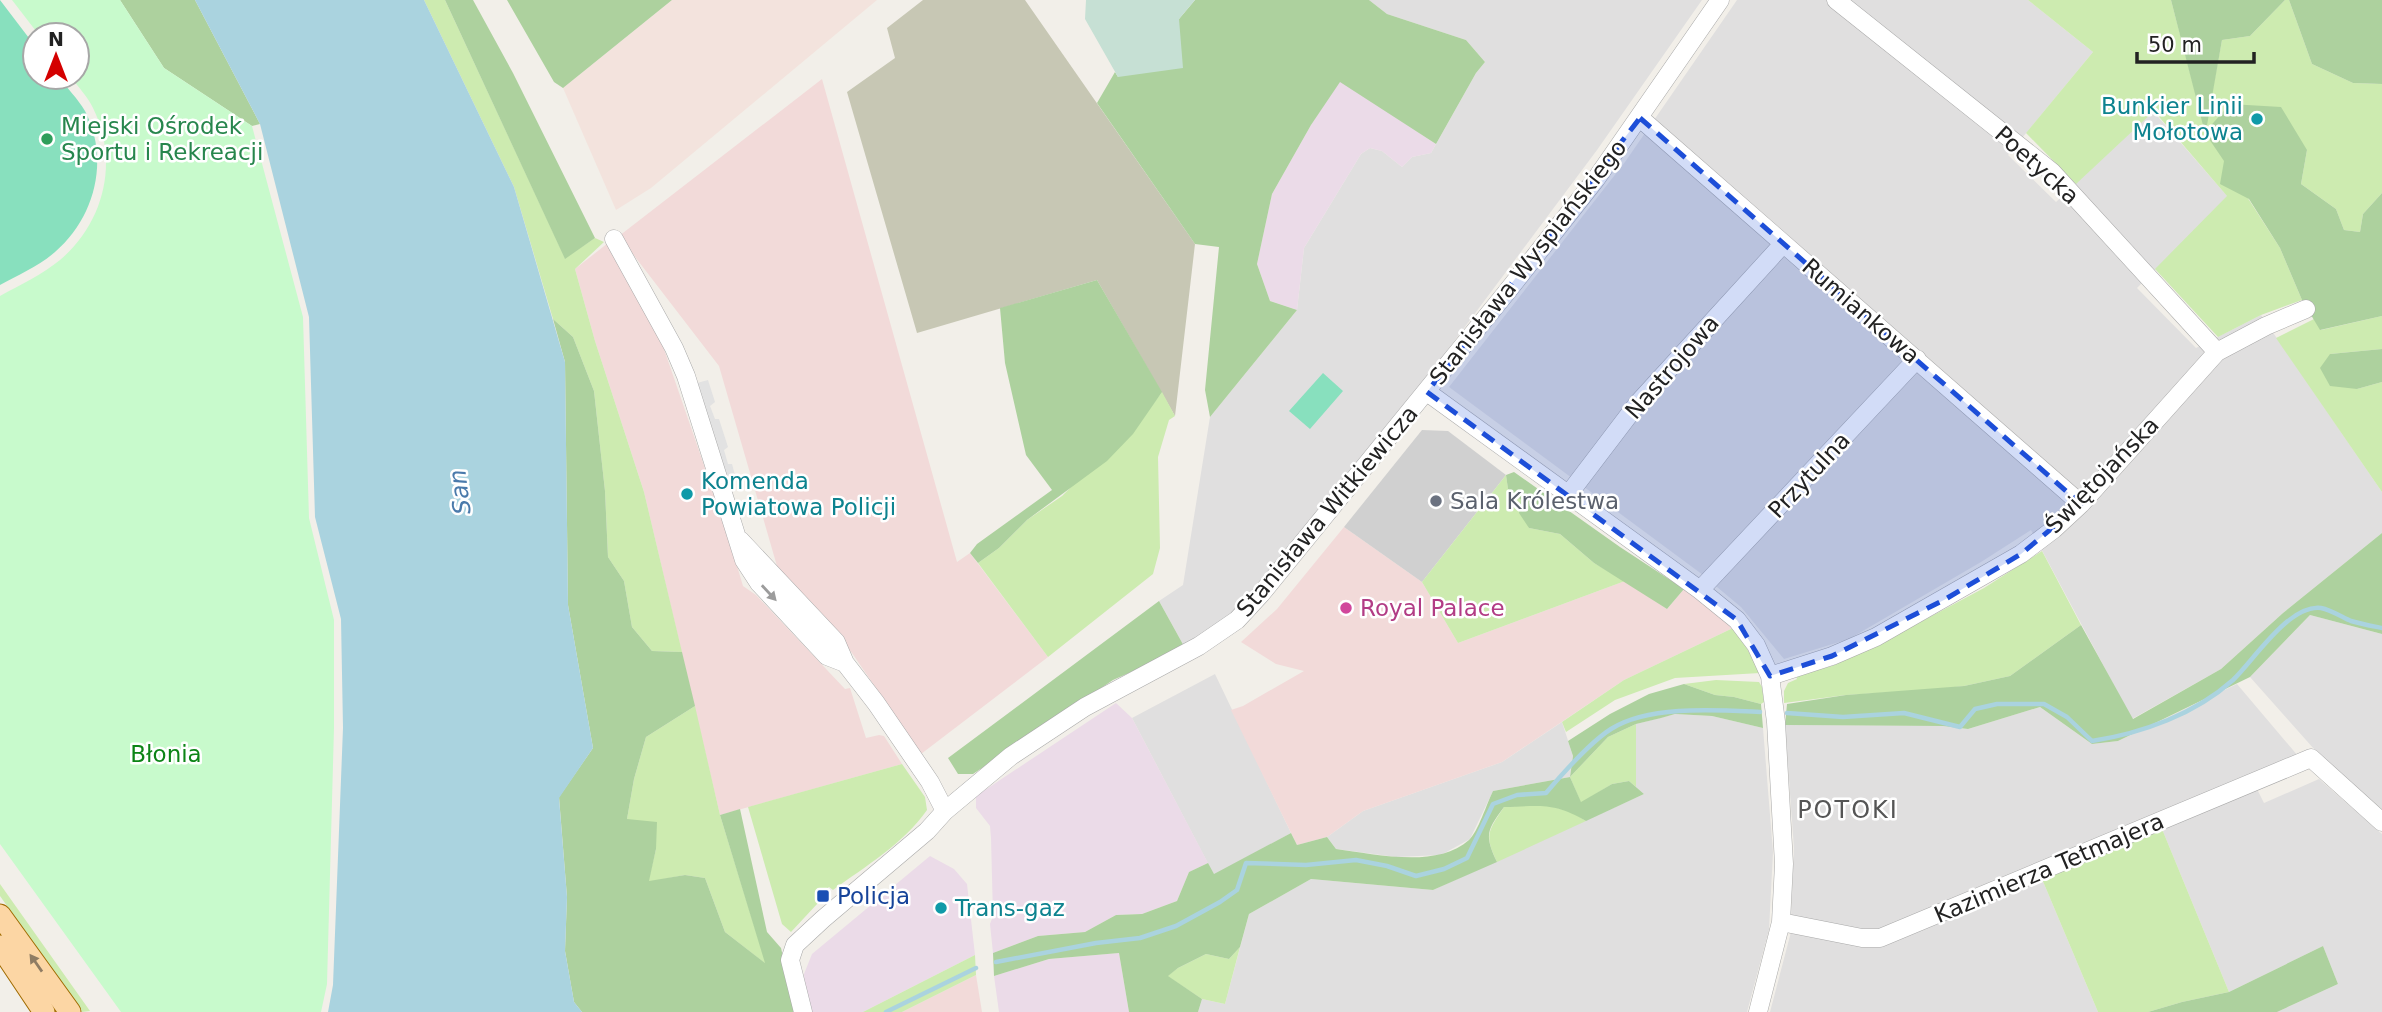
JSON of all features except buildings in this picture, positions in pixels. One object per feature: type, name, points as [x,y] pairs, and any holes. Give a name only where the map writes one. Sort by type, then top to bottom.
[{"type":"main road","points":[[0,915],[70,1012]]},
{"type":"main road","points":[[0,946],[44,1012]]},
{"type":"street","name":"Stanisława Wyspiańskiego","points":[[1720,0],[1596,179],[1427,392],[1700,590],[1737,620],[1756,645],[1770,676],[1776,722],[1783,840],[1781,922],[1758,1012]]},
{"type":"street","name":"Poetycka","points":[[1836,0],[2052,172],[2217,352]]},
{"type":"street","name":"Rumiankowa","points":[[1640,118],[2081,503]]},
{"type":"street","points":[[614,239],[674,348],[686,376],[736,535],[836,642],[845,663],[930,782],[945,811]]},
{"type":"street","name":"Nastrojowa","points":[[1568,495],[1638,403],[1783,244]]},
{"type":"street","name":"Świętojańska","points":[[1770,676],[1843,652],[1876,637],[2021,554],[2054,530],[2081,503],[2217,352],[2306,309]]},
{"type":"street","name":"Przytulna","points":[[1700,590],[1917,359]]},
{"type":"street","name":"Stanisława Witkiewicza","points":[[803,1012],[790,960],[795,946],[927,831],[945,811],[1011,756],[1049,729],[1199,646],[1237,620],[1282,572],[1324,516],[1427,392]]},
{"type":"street","name":"Kazimierza Tetmajera","points":[[1781,922],[1862,938],[1880,938],[2311,758],[2382,822]]},
{"type":"highlighted area","points":[[1640,118],[2081,504],[2021,554],[1944,600],[1832,656],[1770,676],[1737,620],[1427,392]]},
{"type":"shaded area","points":[[672,0],[877,0],[651,188],[616,210],[563,88]]},
{"type":"shaded area","points":[[923,0],[1025,0],[1195,244],[1175,416],[1097,280],[917,333],[847,92],[895,58],[887,28]]},
{"type":"shaded area","points":[[1086,0],[1195,0],[1179,19],[1183,68],[1118,77],[1085,19]]},
{"type":"shaded area","points":[[1369,0],[1702,0],[1597,150],[1414,395],[1236,609],[1185,648],[1159,601],[1183,585],[1210,417],[1297,310],[1304,248],[1361,154],[1370,148],[1382,151],[1402,167],[1412,157],[1431,153],[1476,73],[1485,62],[1466,40],[1387,14]]},
{"type":"shaded area","points":[[1737,0],[2028,0],[2093,52],[2008,155],[2056,202],[2153,111],[2228,197],[2137,288],[2196,348],[2261,315],[2382,492],[2382,533],[2283,613],[2221,669],[2132,719],[2031,530],[1849,639],[1784,659],[1741,607],[1699,572],[1449,387],[1625,162]]},
{"type":"shaded area","points":[[822,79],[957,562],[970,553],[1048,657],[921,754],[852,653],[779,573],[719,366],[619,236]]},
{"type":"shaded area","points":[[1340,81],[1436,144],[1431,153],[1412,157],[1402,167],[1382,151],[1370,148],[1361,154],[1304,248],[1297,310],[1270,301],[1257,264],[1272,194],[1311,125]]},
{"type":"shaded area","points":[[608,243],[655,323],[743,586],[756,595],[845,689],[850,688],[866,738],[884,736],[902,764],[720,815],[644,492],[595,341],[575,269]]},
{"type":"shaded area","points":[[708,380],[715,402],[710,406],[715,419],[719,419],[728,447],[724,450],[728,464],[732,464],[735,475],[724,478],[697,383]]},
{"type":"shaded area","points":[[1422,430],[1448,431],[1506,475],[1422,582],[1344,527]]},
{"type":"shaded area","points":[[1344,527],[1422,582],[1458,643],[1625,581],[1667,609],[1684,589],[1733,628],[1624,680],[1502,762],[1363,811],[1327,837],[1297,845],[1231,710],[1243,706],[1304,671],[1276,664],[1241,642],[1277,609]]},
{"type":"shaded area","points":[[2310,615],[2382,634],[2382,809],[2322,758],[2250,677]]},
{"type":"shaded area","points":[[1215,674],[1291,833],[1214,875],[1132,718]]},
{"type":"shaded area","points":[[2237,684],[2298,756],[1874,934],[1791,918],[1794,848],[1785,725],[1943,726],[1968,729],[2040,707],[2092,744],[2118,741]]},
{"type":"shaded area","points":[[1116,703],[1132,718],[1208,863],[1189,872],[1177,901],[1142,914],[1116,915],[1085,932],[1038,936],[993,953],[990,924],[993,916],[990,826],[976,808],[976,796]]},
{"type":"shaded area","points":[[1675,714],[1712,716],[1763,728],[1773,852],[1769,930],[1747,1012],[1198,1012],[1202,999],[1225,1004],[1249,914],[1311,879],[1433,890],[1644,794],[1636,787],[1636,724]]},
{"type":"shaded area","points":[[1562,722],[1573,756],[1570,777],[1493,791],[1470,839],[1441,855],[1396,857],[1336,849],[1327,837],[1363,811],[1502,762]]},
{"type":"shaded area","points":[[2319,779],[2382,834],[2382,1012],[2277,1012],[2338,984],[2323,946],[2229,992],[2162,829],[2257,789],[2264,803]]},
{"type":"shaded area","points":[[930,856],[954,869],[967,884],[975,955],[863,1012],[810,1012],[805,997],[804,974],[812,954]]},
{"type":"shaded area","points":[[2042,879],[2098,1012],[1770,1012],[1791,932],[1877,947]]},
{"type":"shaded area","points":[[1119,953],[1129,1012],[999,1012],[994,976],[1049,959]]},
{"type":"shaded area","points":[[976,975],[982,1012],[902,1012]]},
{"type":"green space","name":"Miejski Ośrodek Sportu i Rekreacji","points":[[0,0],[21,28],[21,91],[70,91],[85,111],[93,129],[97,168],[89,205],[69,238],[42,262],[0,285]]},
{"type":"green space","name":"Błonia","points":[[12,0],[120,0],[164,68],[252,126],[303,317],[309,518],[334,620],[327,984],[321,1012],[121,1012],[0,844],[0,296],[46,270],[75,245],[88,228],[97,209],[106,169],[101,128],[91,104],[81,91],[91,91],[91,21],[28,21]]},
{"type":"green space","points":[[120,0],[195,0],[260,124],[252,126],[164,68]]},
{"type":"green space","points":[[424,0],[445,0],[565,258],[595,238],[604,242],[575,269],[595,341],[644,492],[682,652],[652,651],[632,627],[624,581],[608,557],[605,491],[594,391],[573,337],[553,319],[514,187]]},
{"type":"green space","points":[[445,0],[473,0],[513,73],[595,238],[565,259]]},
{"type":"green space","points":[[507,0],[672,0],[563,88],[554,82]]},
{"type":"green space","points":[[1195,0],[1369,0],[1387,14],[1466,40],[1485,62],[1436,144],[1340,82],[1311,125],[1272,194],[1257,264],[1270,301],[1297,310],[1210,417],[1205,390],[1219,247],[1195,244],[1097,103],[1115,72],[1118,77],[1179,19]]},
{"type":"green space","points":[[2028,0],[2171,0],[2205,130],[2222,40],[2250,36],[2285,0],[2289,0],[2312,64],[2353,83],[2382,84],[2382,193],[2363,214],[2360,232],[2344,230],[2336,209],[2301,184],[2307,150],[2224,161],[2280,248],[2302,300],[2261,315],[2218,337],[2155,269],[2227,196],[2154,111],[2076,184],[2026,133],[2093,52]]},
{"type":"green space","points":[[2171,0],[2285,0],[2250,36],[2222,40],[2206,131],[2230,104],[2281,107],[2307,150],[2301,184],[2336,209],[2344,230],[2360,232],[2363,214],[2382,193],[2382,316],[2320,330],[2302,300],[2280,248],[2249,199],[2220,184],[2224,161],[2205,133]]},
{"type":"green space","points":[[2289,0],[2382,0],[2382,84],[2353,83],[2312,64]]},
{"type":"green space","points":[[1097,280],[1162,392],[1133,434],[1107,461],[1027,520],[999,548],[978,563],[970,553],[977,544],[1052,490],[1026,455],[1005,363],[1000,308]]},
{"type":"green space","points":[[2382,316],[2382,349],[2330,354],[2357,389],[2382,382],[2382,492],[2276,338],[2314,319],[2321,330]]},
{"type":"green space","points":[[553,319],[573,337],[594,391],[605,491],[608,557],[624,581],[632,627],[652,651],[682,652],[695,706],[646,737],[634,779],[627,819],[657,822],[656,849],[649,881],[685,875],[705,878],[725,932],[765,963],[720,815],[740,809],[767,932],[781,948],[796,1012],[582,1012],[574,1002],[565,951],[567,897],[559,797],[593,748],[568,605],[565,362]]},
{"type":"green space","points":[[2382,349],[2382,382],[2357,389],[2330,386],[2320,368],[2330,354]]},
{"type":"green space","points":[[1323,373],[1343,391],[1310,429],[1289,411]]},
{"type":"green space","points":[[1162,392],[1175,416],[1169,420],[1158,457],[1160,548],[1153,574],[1048,657],[978,563],[999,548],[1027,520],[1062,496],[1147,412]]},
{"type":"green space","points":[[1514,472],[1684,589],[1667,609],[1594,563],[1560,534],[1529,528],[1519,513],[1521,500],[1508,489],[1506,475]]},
{"type":"green space","points":[[1506,475],[1508,489],[1521,500],[1529,528],[1560,534],[1594,563],[1625,581],[1458,643],[1422,582]]},
{"type":"green space","points":[[2382,533],[2382,634],[2310,615],[2250,677],[2118,741],[2092,744],[2040,707],[1968,729],[1943,726],[1785,725],[1787,704],[1846,695],[1964,686],[2010,676],[2081,625],[2133,719],[2221,669],[2283,613]]},
{"type":"green space","points":[[2042,551],[2081,625],[2010,676],[1964,686],[1846,695],[1784,703],[1784,691],[1788,683],[1797,679],[1796,675],[1832,666],[1913,626],[1984,588]]},
{"type":"green space","points":[[1159,601],[1185,648],[1113,680],[973,774],[958,774],[948,758]]},
{"type":"green space","points":[[1733,628],[1760,673],[1675,678],[1615,700],[1566,732],[1562,722],[1624,680]]},
{"type":"green space","points":[[1716,680],[1759,682],[1764,702],[1761,704],[1715,695],[1684,684]]},
{"type":"green space","points":[[1684,684],[1715,695],[1761,704],[1763,728],[1712,716],[1675,714],[1636,724],[1608,737],[1570,777],[1573,756],[1568,741],[1610,714],[1649,694]]},
{"type":"green space","points":[[695,706],[720,815],[766,964],[725,932],[705,878],[685,875],[648,882],[656,849],[627,819],[634,779],[646,737]]},
{"type":"green space","points":[[1636,724],[1636,787],[1629,781],[1612,784],[1581,803],[1570,777],[1608,737]]},
{"type":"green space","points":[[902,764],[925,797],[927,810],[907,833],[883,854],[833,890],[829,887],[816,898],[818,903],[791,932],[782,924],[748,807]]},
{"type":"green space","points":[[1570,777],[1581,802],[1612,784],[1629,781],[1644,794],[1586,821],[1555,808],[1504,807],[1489,833],[1490,845],[1497,862],[1433,890],[1311,879],[1249,914],[1240,947],[1229,959],[1206,954],[1168,976],[1202,999],[1198,1012],[1129,1012],[1119,953],[1049,959],[994,976],[993,953],[1038,936],[1085,932],[1116,915],[1142,914],[1177,901],[1189,872],[1208,863],[1214,874],[1291,833],[1297,845],[1327,837],[1336,849],[1405,857],[1440,854],[1456,849],[1469,840],[1493,791]]},
{"type":"green space","points":[[1543,804],[1572,812],[1586,821],[1497,862],[1489,839],[1491,828],[1504,807]]},
{"type":"green space","points":[[2162,829],[2229,992],[2148,1012],[2098,1012],[2042,879]]},
{"type":"green space","points":[[0,884],[90,1011],[82,1012],[0,896]]},
{"type":"green space","points":[[2323,946],[2338,984],[2277,1012],[2148,1012],[2229,992]]},
{"type":"green space","points":[[1240,947],[1225,1004],[1202,999],[1167,976],[1206,954],[1229,959]]},
{"type":"green space","points":[[975,955],[976,975],[902,1012],[863,1012]]},
{"type":"water","name":"San","points":[[195,0],[424,0],[514,187],[565,362],[568,605],[593,748],[559,798],[567,897],[565,951],[574,1002],[582,1012],[328,1012],[333,985],[343,728],[341,619],[315,517],[309,317],[260,124]]},
{"type":"waterway","points":[[1787,713],[1843,717],[1904,713],[1960,727],[1975,709],[1997,704],[2044,704],[2067,717],[2092,741],[2149,727],[2202,703],[2233,680],[2285,624],[2309,609],[2325,609],[2351,621],[2382,628]]},
{"type":"waterway","points":[[996,962],[1096,943],[1140,938],[1176,926],[1237,890],[1246,863],[1306,865],[1356,860],[1387,866],[1416,876],[1444,869],[1467,858],[1493,804],[1517,795],[1546,793],[1585,750],[1611,729],[1627,721],[1684,711],[1760,712]]},
{"type":"waterway","points":[[886,1012],[976,968]]},
{"type":"place","name":"Bunkier Linii Mołotowa","points":[[2257,119]]},
{"type":"place","name":"Miejski Ośrodek Sportu i Rekreacji","points":[[47,139]]},
{"type":"place","name":"Komenda Powiatowa Policji","points":[[687,494]]},
{"type":"place","name":"Sala Królestwa","points":[[1436,501]]},
{"type":"place","name":"Royal Palace","points":[[1346,608]]},
{"type":"place","name":"Policja","points":[[823,896]]},
{"type":"place","name":"Trans-gaz","points":[[941,908]]},
{"type":"district","name":"POTOKI","points":[[1848,810]]}]
